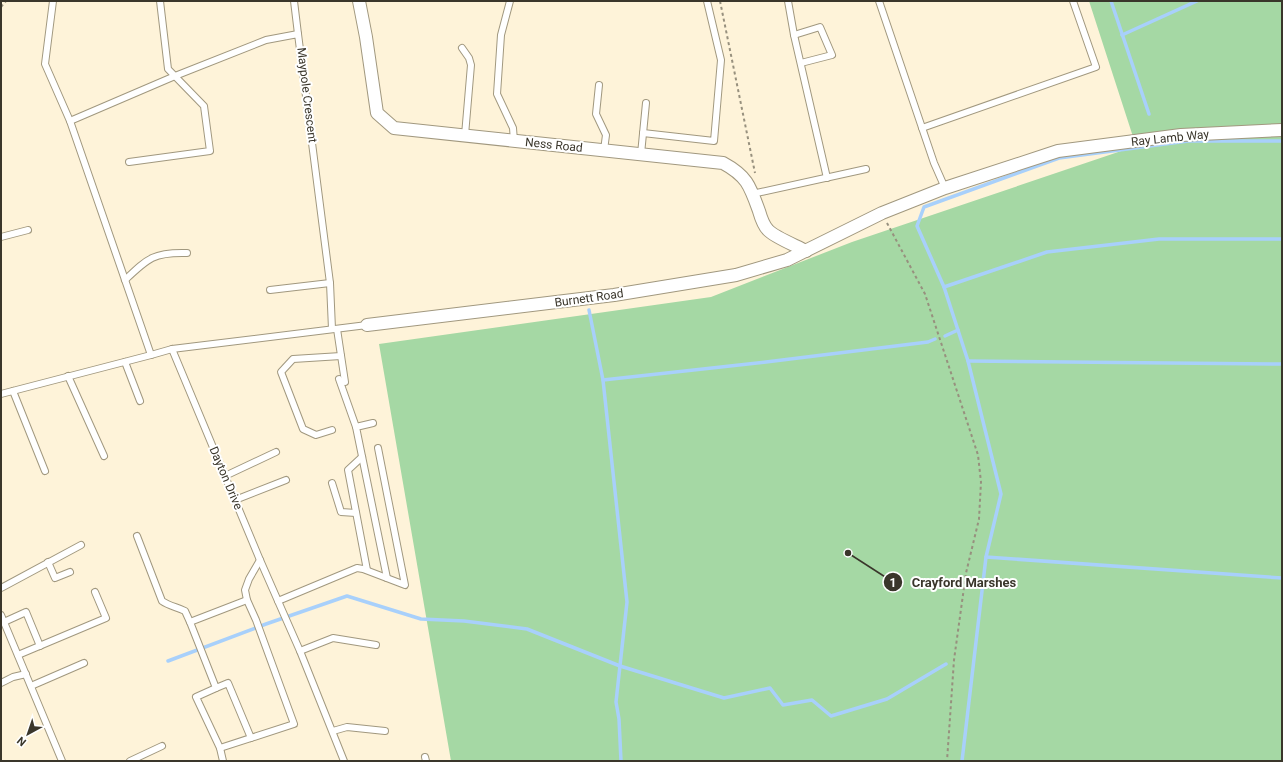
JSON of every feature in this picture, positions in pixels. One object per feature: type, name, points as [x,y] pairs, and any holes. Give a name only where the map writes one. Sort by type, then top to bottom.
[{"type":"street","name":"Ness Road","points":[[359,1],[377,113],[394,128],[723,163],[736,170],[746,180],[763,224],[768,231],[806,251]]},
{"type":"street","name":"Ray Lamb Way","points":[[945,188],[1058,151],[1181,135],[1282,130]]},
{"type":"street","name":"Burnett Road","points":[[367,325],[542,305],[689,284],[739,274],[787,260],[882,213],[945,188]]},
{"type":"lane","points":[[53,1],[45,64],[70,121],[151,355]]},
{"type":"lane","points":[[129,162],[210,151],[204,106],[168,69],[160,1]]},
{"type":"lane","points":[[294,1],[298,34]]},
{"type":"lane","points":[[510,1],[501,35],[497,94],[513,128],[514,141]]},
{"type":"lane","points":[[643,134],[714,141],[721,60],[707,1]]},
{"type":"lane","points":[[788,1],[794,35],[827,178]]},
{"type":"lane","points":[[880,1],[934,163],[945,188]]},
{"type":"lane","points":[[922,128],[1096,67],[1073,1]]},
{"type":"lane","points":[[794,35],[820,27],[832,55],[801,63]]},
{"type":"lane","name":"Maypole Crescent","points":[[70,121],[175,76],[266,40],[298,34],[330,283],[334,329],[341,356],[342,380],[356,427],[387,578]]},
{"type":"lane","points":[[462,48],[469,58],[471,65],[465,135]]},
{"type":"lane","points":[[599,85],[596,114],[606,135],[604,150]]},
{"type":"lane","points":[[641,154],[646,103]]},
{"type":"lane","points":[[752,194],[866,169]]},
{"type":"lane","points":[[1,237],[28,230]]},
{"type":"lane","points":[[125,280],[146,260],[156,255],[187,253]]},
{"type":"lane","points":[[270,290],[330,283]]},
{"type":"lane","points":[[1,394],[172,349],[367,325]]},
{"type":"lane","name":"Dayton Drive","points":[[172,349],[260,560],[300,651]]},
{"type":"lane","points":[[332,430],[316,435],[303,429],[281,372],[293,359],[341,356]]},
{"type":"lane","points":[[126,362],[140,401]]},
{"type":"lane","points":[[68,376],[104,456]]},
{"type":"lane","points":[[13,391],[45,471]]},
{"type":"lane","points":[[356,427],[373,423]]},
{"type":"lane","points":[[279,604],[357,568],[367,570],[405,585],[378,448]]},
{"type":"lane","points":[[225,476],[276,452]]},
{"type":"lane","points":[[362,458],[348,470],[367,570]]},
{"type":"lane","points":[[235,500],[286,480]]},
{"type":"lane","points":[[332,483],[341,512],[356,513]]},
{"type":"lane","points":[[137,536],[162,601],[168,606],[177,607],[185,611],[216,688]]},
{"type":"lane","points":[[1,588],[80,545]]},
{"type":"lane","points":[[220,748],[294,724],[256,620],[247,600],[245,590],[249,579],[260,560]]},
{"type":"lane","points":[[48,562],[55,578],[70,572]]},
{"type":"lane","points":[[18,655],[106,618],[96,592]]},
{"type":"lane","points":[[190,622],[247,600]]},
{"type":"lane","points":[[4,622],[26,612],[40,646]]},
{"type":"lane","points":[[1,615],[62,761]]},
{"type":"lane","points":[[344,761],[300,651],[333,638],[376,645]]},
{"type":"lane","points":[[31,686],[84,663]]},
{"type":"lane","points":[[1,683],[13,677],[26,674]]},
{"type":"lane","points":[[223,761],[220,748],[196,698],[228,683],[251,738]]},
{"type":"lane","points":[[333,731],[347,727],[385,731]]},
{"type":"lane","points":[[130,761],[162,746]]},
{"type":"path","points":[[1,7],[6,1]]},
{"type":"path","points":[[720,1],[752,156]]},
{"type":"path","points":[[882,213],[925,294],[978,455],[981,482],[979,519],[966,573],[954,660],[947,761]]},
{"type":"green space","points":[[1089,1],[1282,1],[1282,761],[451,761],[379,344],[711,297],[852,242],[1136,146]]},
{"type":"waterway","points":[[1111,1],[1149,114]]},
{"type":"waterway","points":[[1122,35],[1197,1]]},
{"type":"waterway","points":[[962,761],[986,557],[1001,494],[968,361],[944,287],[917,226],[924,207],[1059,158],[1188,141],[1282,141]]},
{"type":"waterway","points":[[944,287],[1047,252],[1159,239],[1282,239]]},
{"type":"waterway","points":[[589,310],[603,380],[627,602],[616,702],[619,719],[621,761]]},
{"type":"waterway","points":[[945,336],[958,330]]},
{"type":"waterway","points":[[603,380],[928,342],[935,339]]},
{"type":"waterway","points":[[968,361],[1282,364]]},
{"type":"waterway","points":[[986,557],[1282,578]]},
{"type":"waterway","points":[[168,661],[266,624],[347,596],[421,619],[464,621],[527,629],[620,666],[724,698],[770,688],[783,705],[812,700],[831,716],[887,699],[946,664]]},
{"type":"place","name":"Crayford Marshes","points":[[848,553]]}]
